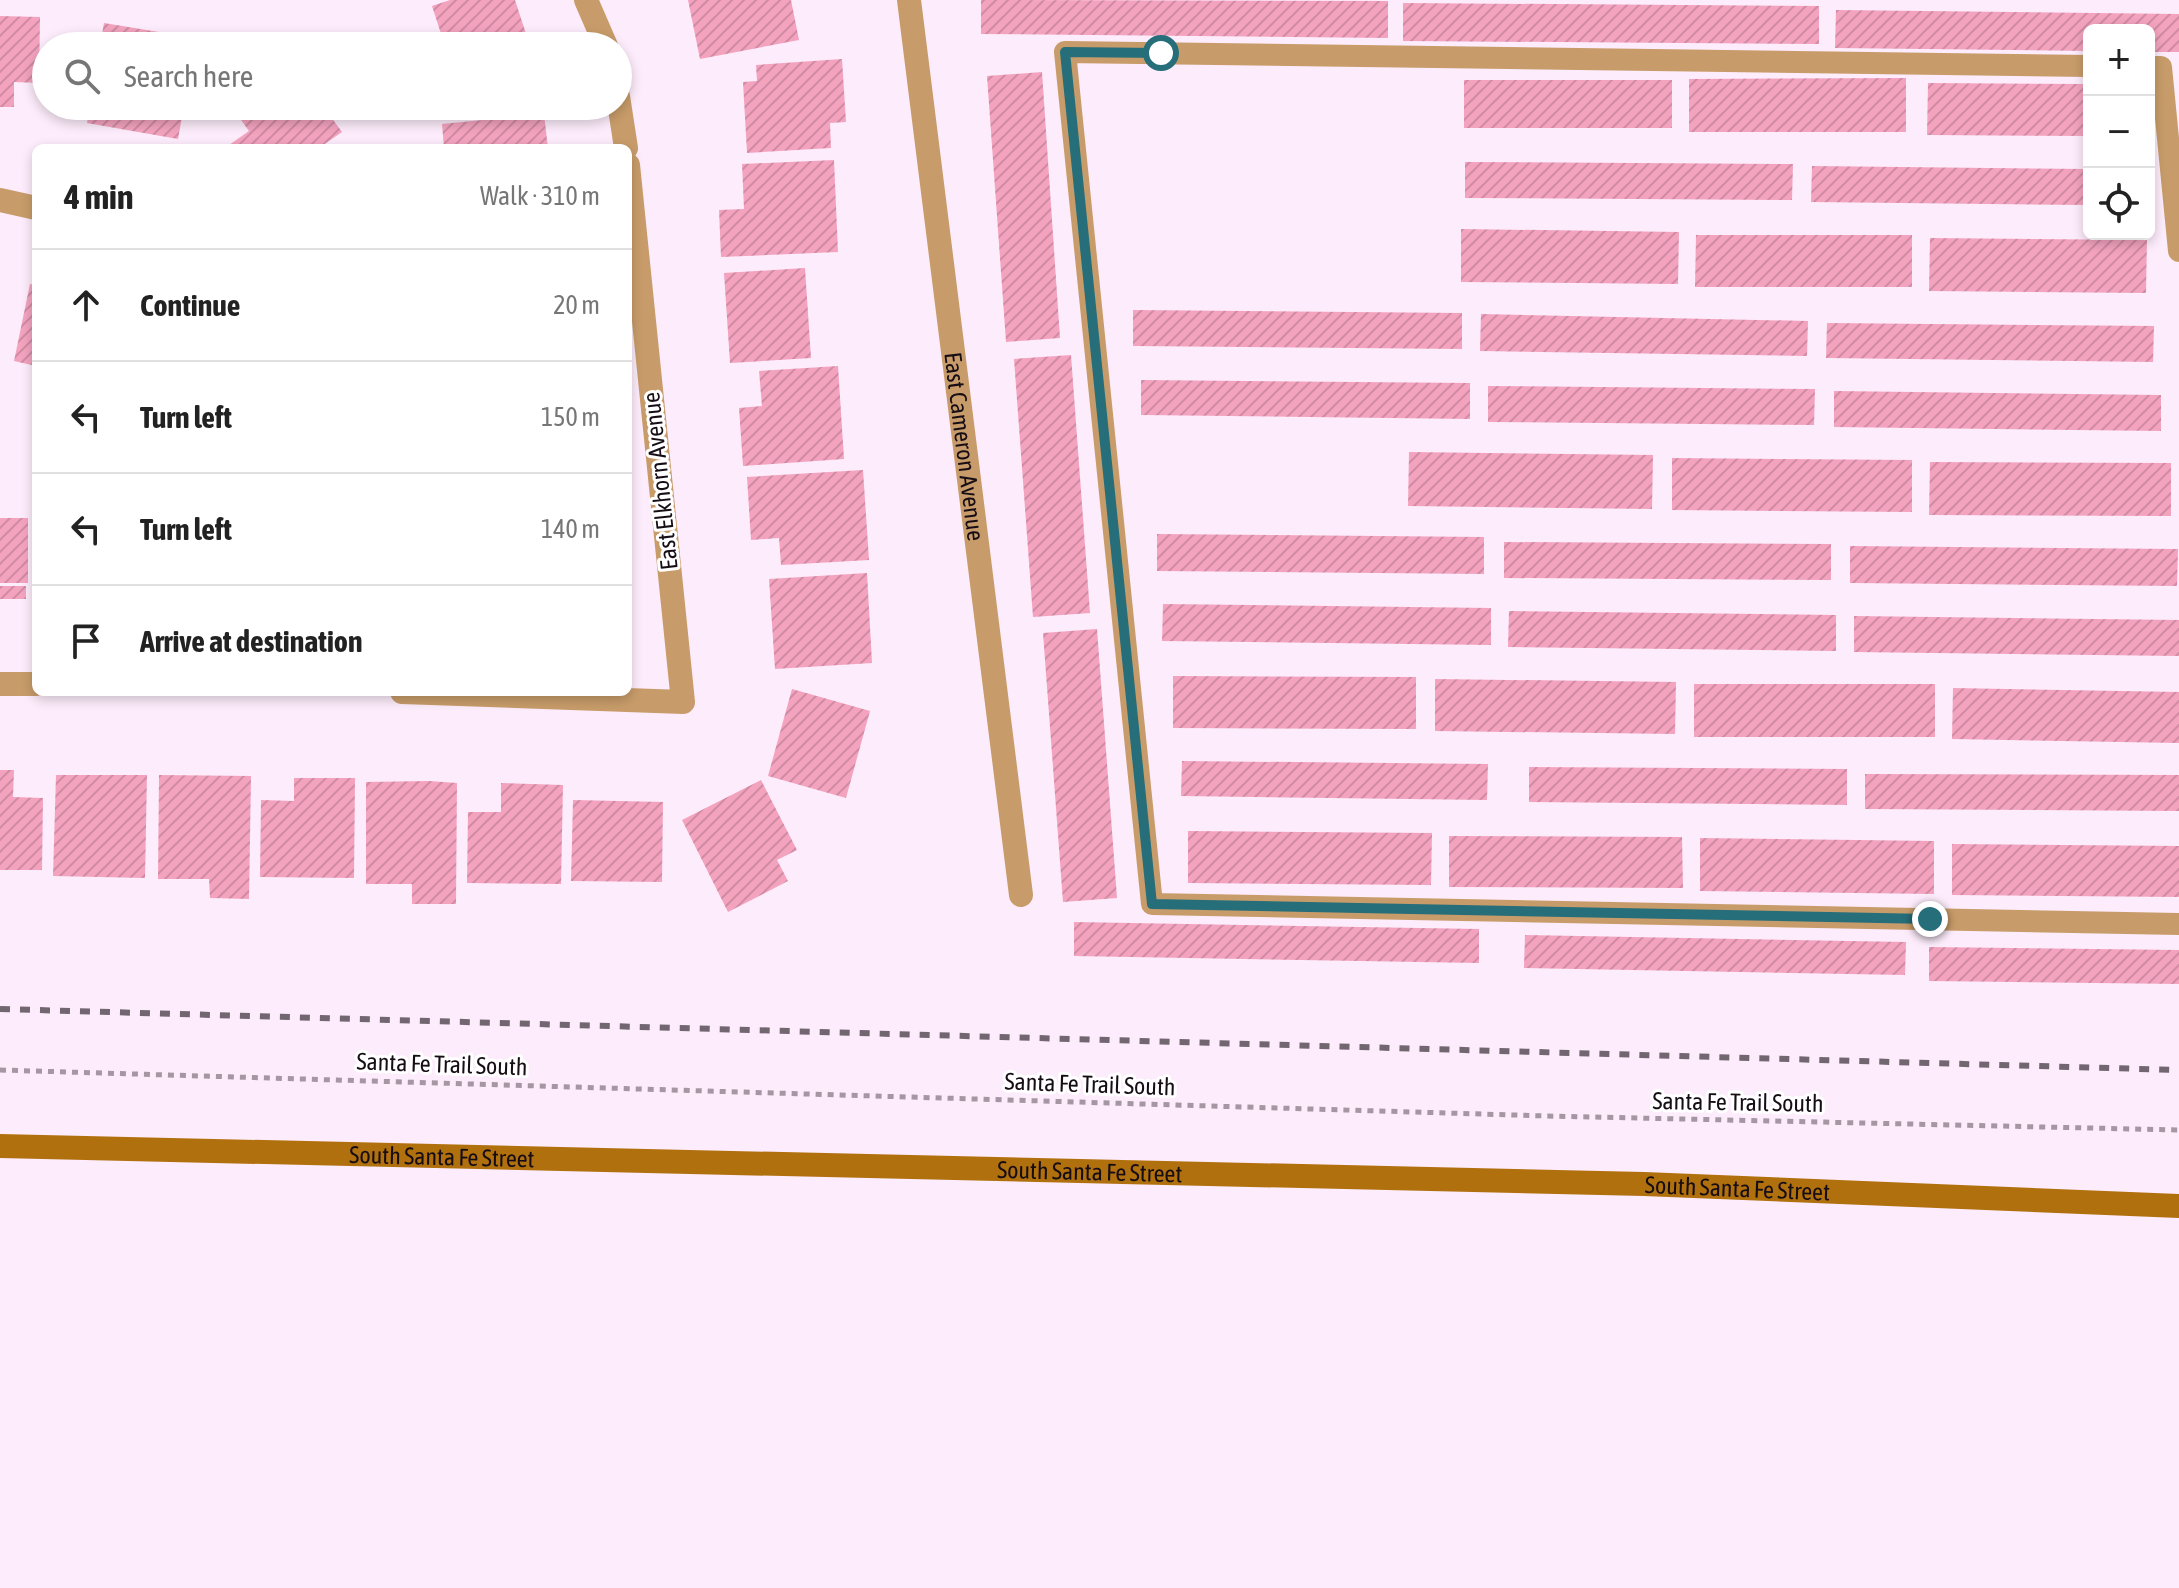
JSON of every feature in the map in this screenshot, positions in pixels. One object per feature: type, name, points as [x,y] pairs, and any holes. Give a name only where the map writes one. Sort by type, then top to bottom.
[{"type":"street","points":[[586,0],[600,32]]},
{"type":"street","name":"East Cameron Avenue","points":[[909,0],[1021,895]]},
{"type":"street","points":[[622,120],[625,144]]},
{"type":"street","points":[[0,200],[32,207]]},
{"type":"street","name":"East Elkhorn Avenue","points":[[514,696],[683,702],[632,204]]},
{"type":"street","points":[[0,684],[32,684]]},
{"type":"street","name":"South Santa Fe Street","points":[[0,1146],[1644,1184],[2179,1206]]},
{"type":"lane","points":[[2083,66],[1065,52],[1152,904],[2179,924]]},
{"type":"lane","points":[[2155,67],[2161,67],[2179,251]]},
{"type":"path","name":"Santa Fe Trail South","points":[[0,1070],[1531,1116],[2179,1130]]},
{"type":"building","points":[[450,0],[515,0],[525,32],[440,32],[432,6]]},
{"type":"building","points":[[688,0],[791,0],[799,40],[700,59]]},
{"type":"building","points":[[981,0],[1388,1],[1388,38],[981,34]]},
{"type":"building","points":[[1403,3],[1819,6],[1819,44],[1403,41]]},
{"type":"building","points":[[1836,10],[2179,14],[2179,52],[2155,52],[2155,24],[2083,24],[2083,51],[1835,48]]},
{"type":"building","points":[[0,16],[40,17],[40,32],[32,32],[32,83],[14,82],[14,107],[0,107]]},
{"type":"building","points":[[104,23],[159,32],[102,32]]},
{"type":"building","points":[[842,59],[846,122],[830,123],[831,148],[747,153],[743,82],[757,81],[756,65]]},
{"type":"building","points":[[1042,72],[1060,338],[1006,342],[987,76]]},
{"type":"building","points":[[1906,78],[1906,132],[1689,132],[1689,79]]},
{"type":"building","points":[[1464,80],[1672,80],[1672,128],[1464,128]]},
{"type":"building","points":[[1928,83],[2083,84],[2083,136],[1927,135]]},
{"type":"building","points":[[88,120],[181,120],[178,139],[87,123]]},
{"type":"building","points":[[241,120],[333,120],[342,132],[325,144],[230,144],[249,131]]},
{"type":"building","points":[[483,120],[545,120],[548,144],[444,144],[442,124]]},
{"type":"building","points":[[834,160],[838,252],[721,257],[719,210],[744,209],[742,164]]},
{"type":"building","points":[[1465,162],[1793,164],[1792,200],[1465,198]]},
{"type":"building","points":[[1812,166],[2083,169],[2083,205],[1811,202]]},
{"type":"building","points":[[1461,229],[1679,232],[1678,284],[1461,282]]},
{"type":"building","points":[[1696,235],[1912,235],[1912,287],[1695,287]]},
{"type":"building","points":[[1930,238],[2147,240],[2146,293],[1929,291]]},
{"type":"building","points":[[805,268],[811,358],[730,363],[724,273]]},
{"type":"building","points":[[30,284],[32,284],[32,365],[14,361]]},
{"type":"building","points":[[1133,310],[1462,313],[1462,349],[1133,346]]},
{"type":"building","points":[[1481,314],[1808,321],[1807,356],[1480,351]]},
{"type":"building","points":[[1827,323],[2154,326],[2153,362],[1826,358]]},
{"type":"building","points":[[1071,355],[1090,613],[1033,617],[1014,359]]},
{"type":"building","points":[[838,366],[844,459],[743,466],[739,408],[762,406],[759,371]]},
{"type":"building","points":[[1141,380],[1470,383],[1470,419],[1141,415]]},
{"type":"building","points":[[1488,386],[1815,389],[1814,425],[1488,422]]},
{"type":"building","points":[[1834,391],[2161,395],[2161,431],[1834,427]]},
{"type":"building","points":[[1409,452],[1653,455],[1652,509],[1408,506]]},
{"type":"building","points":[[1672,458],[1912,460],[1912,512],[1672,510]]},
{"type":"building","points":[[1930,462],[2171,463],[2171,516],[1929,515]]},
{"type":"building","points":[[863,470],[869,560],[781,565],[779,538],[751,540],[747,477]]},
{"type":"building","points":[[0,518],[28,518],[28,583],[0,583]]},
{"type":"building","points":[[1157,534],[1484,537],[1484,574],[1157,571]]},
{"type":"building","points":[[1504,542],[1831,544],[1831,580],[1504,578]]},
{"type":"building","points":[[1850,546],[2178,549],[2177,586],[1850,583]]},
{"type":"building","points":[[867,573],[872,663],[775,669],[769,579]]},
{"type":"building","points":[[0,586],[26,586],[26,599],[0,599]]},
{"type":"building","points":[[1163,604],[1491,608],[1491,645],[1162,641]]},
{"type":"building","points":[[1509,611],[1836,615],[1836,651],[1508,647]]},
{"type":"building","points":[[1854,616],[2179,620],[2179,656],[1854,652]]},
{"type":"building","points":[[1097,629],[1117,898],[1063,902],[1043,633]]},
{"type":"building","points":[[1173,676],[1416,677],[1416,729],[1173,728]]},
{"type":"building","points":[[1435,679],[1676,682],[1675,734],[1435,731]]},
{"type":"building","points":[[1694,684],[1935,684],[1935,737],[1694,737]]},
{"type":"building","points":[[1953,688],[2179,692],[2179,743],[1952,739]]},
{"type":"building","points":[[792,689],[870,711],[846,798],[768,776]]},
{"type":"building","points":[[1182,761],[1488,764],[1487,800],[1181,796]]},
{"type":"building","points":[[1529,767],[1847,769],[1847,805],[1529,802]]},
{"type":"building","points":[[0,770],[14,770],[13,797],[43,798],[42,870],[0,870]]},
{"type":"building","points":[[1865,774],[2179,775],[2179,811],[1865,809]]},
{"type":"building","points":[[56,775],[147,775],[145,878],[53,876]]},
{"type":"building","points":[[159,775],[251,776],[249,899],[210,898],[209,879],[158,879]]},
{"type":"building","points":[[294,778],[355,778],[354,878],[260,877],[261,800],[294,801]]},
{"type":"building","points":[[761,780],[797,850],[777,860],[788,881],[728,912],[682,820]]},
{"type":"building","points":[[366,782],[457,783],[456,904],[412,904],[412,884],[366,884]]},
{"type":"building","points":[[501,783],[563,785],[561,884],[467,883],[468,812],[501,812]]},
{"type":"building","points":[[573,800],[663,802],[662,882],[571,881]]},
{"type":"building","points":[[1188,831],[1432,833],[1431,885],[1188,883]]},
{"type":"building","points":[[1449,836],[1682,837],[1683,888],[1449,887]]},
{"type":"building","points":[[1700,838],[1934,841],[1934,894],[1700,891]]},
{"type":"building","points":[[1952,844],[2179,846],[2179,897],[1952,895]]},
{"type":"building","points":[[1074,922],[1479,929],[1479,963],[1074,956]]},
{"type":"building","points":[[1525,935],[1906,942],[1905,975],[1524,968]]},
{"type":"building","points":[[1929,947],[2179,950],[2179,984],[1929,981]]},
{"type":"railway","points":[[0,1009],[2179,1070]]},
{"type":"route","points":[[1161,53],[1065,52],[1152,904],[1930,919]]}]
